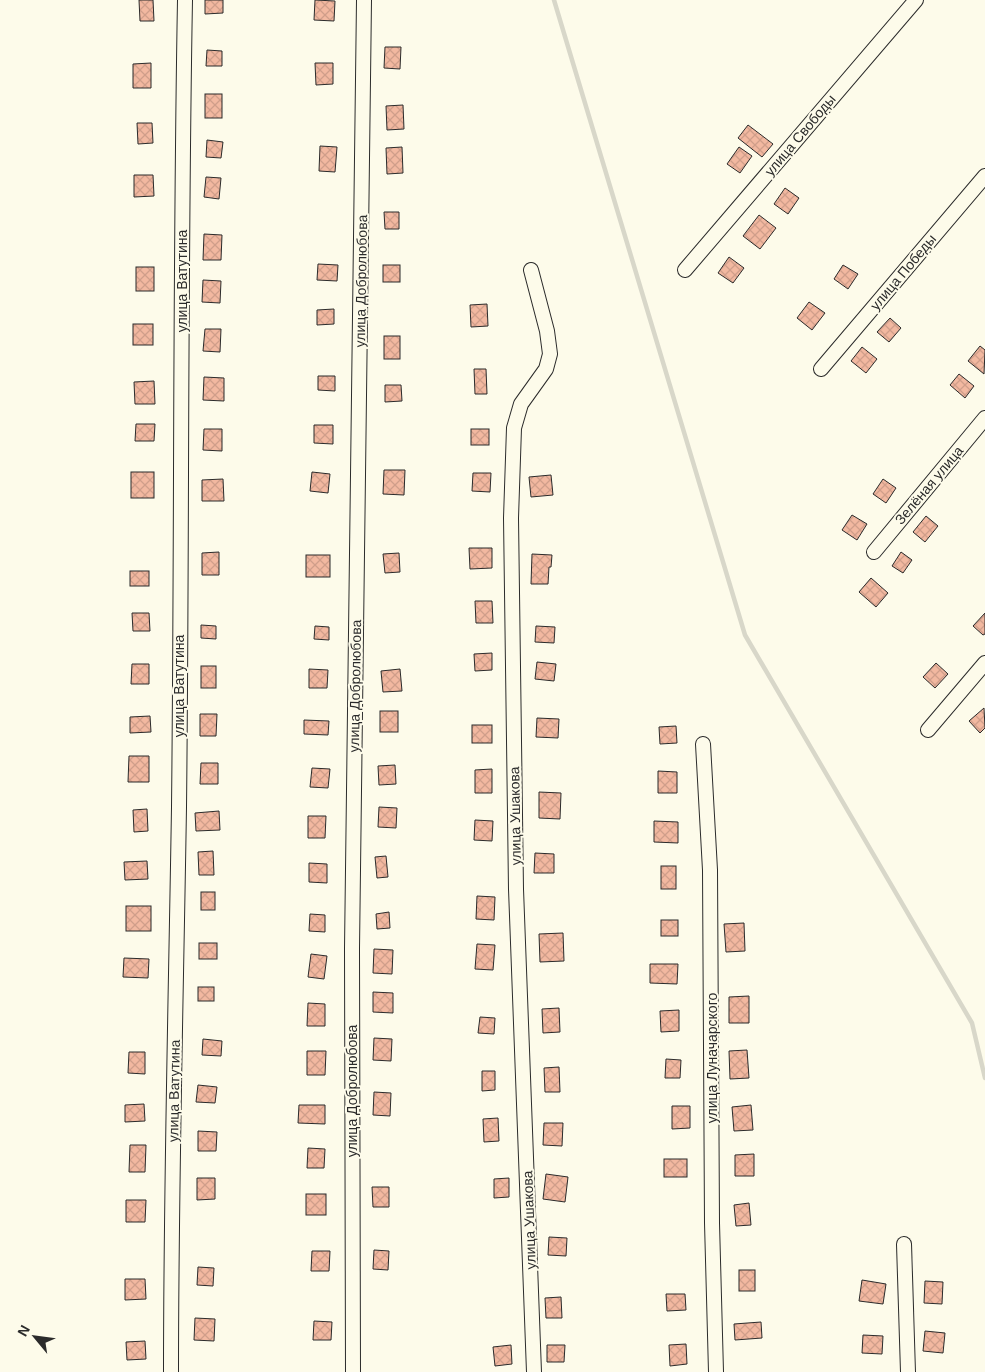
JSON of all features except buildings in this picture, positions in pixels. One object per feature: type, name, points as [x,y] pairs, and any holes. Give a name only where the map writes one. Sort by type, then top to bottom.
[{"type":"street","name":"улица Ватутина","points":[[171,1372],[171,1236],[179,796],[182,157],[185,0]]},
{"type":"street","name":"улица Добролюбова","points":[[353,1372],[352,949],[364,0]]},
{"type":"street","name":"улица Свободы","points":[[685,270],[916,0]]},
{"type":"street","name":"улица Победы","points":[[821,369],[985,176]]},
{"type":"street","name":"улица Ушакова","points":[[531,270],[548,331],[550,354],[546,369],[522,404],[514,428],[511,518],[516,889],[534,1372]]},
{"type":"street","name":"Зелёная улица","points":[[874,552],[985,418]]},
{"type":"street","points":[[928,730],[985,663]]},
{"type":"street","name":"улица Луначарского","points":[[703,744],[710,870],[712,1223],[716,1372]]},
{"type":"street","points":[[904,1244],[908,1372]]},
{"type":"waterway","points":[[554,0],[745,635],[972,1023],[985,1078]]}]
